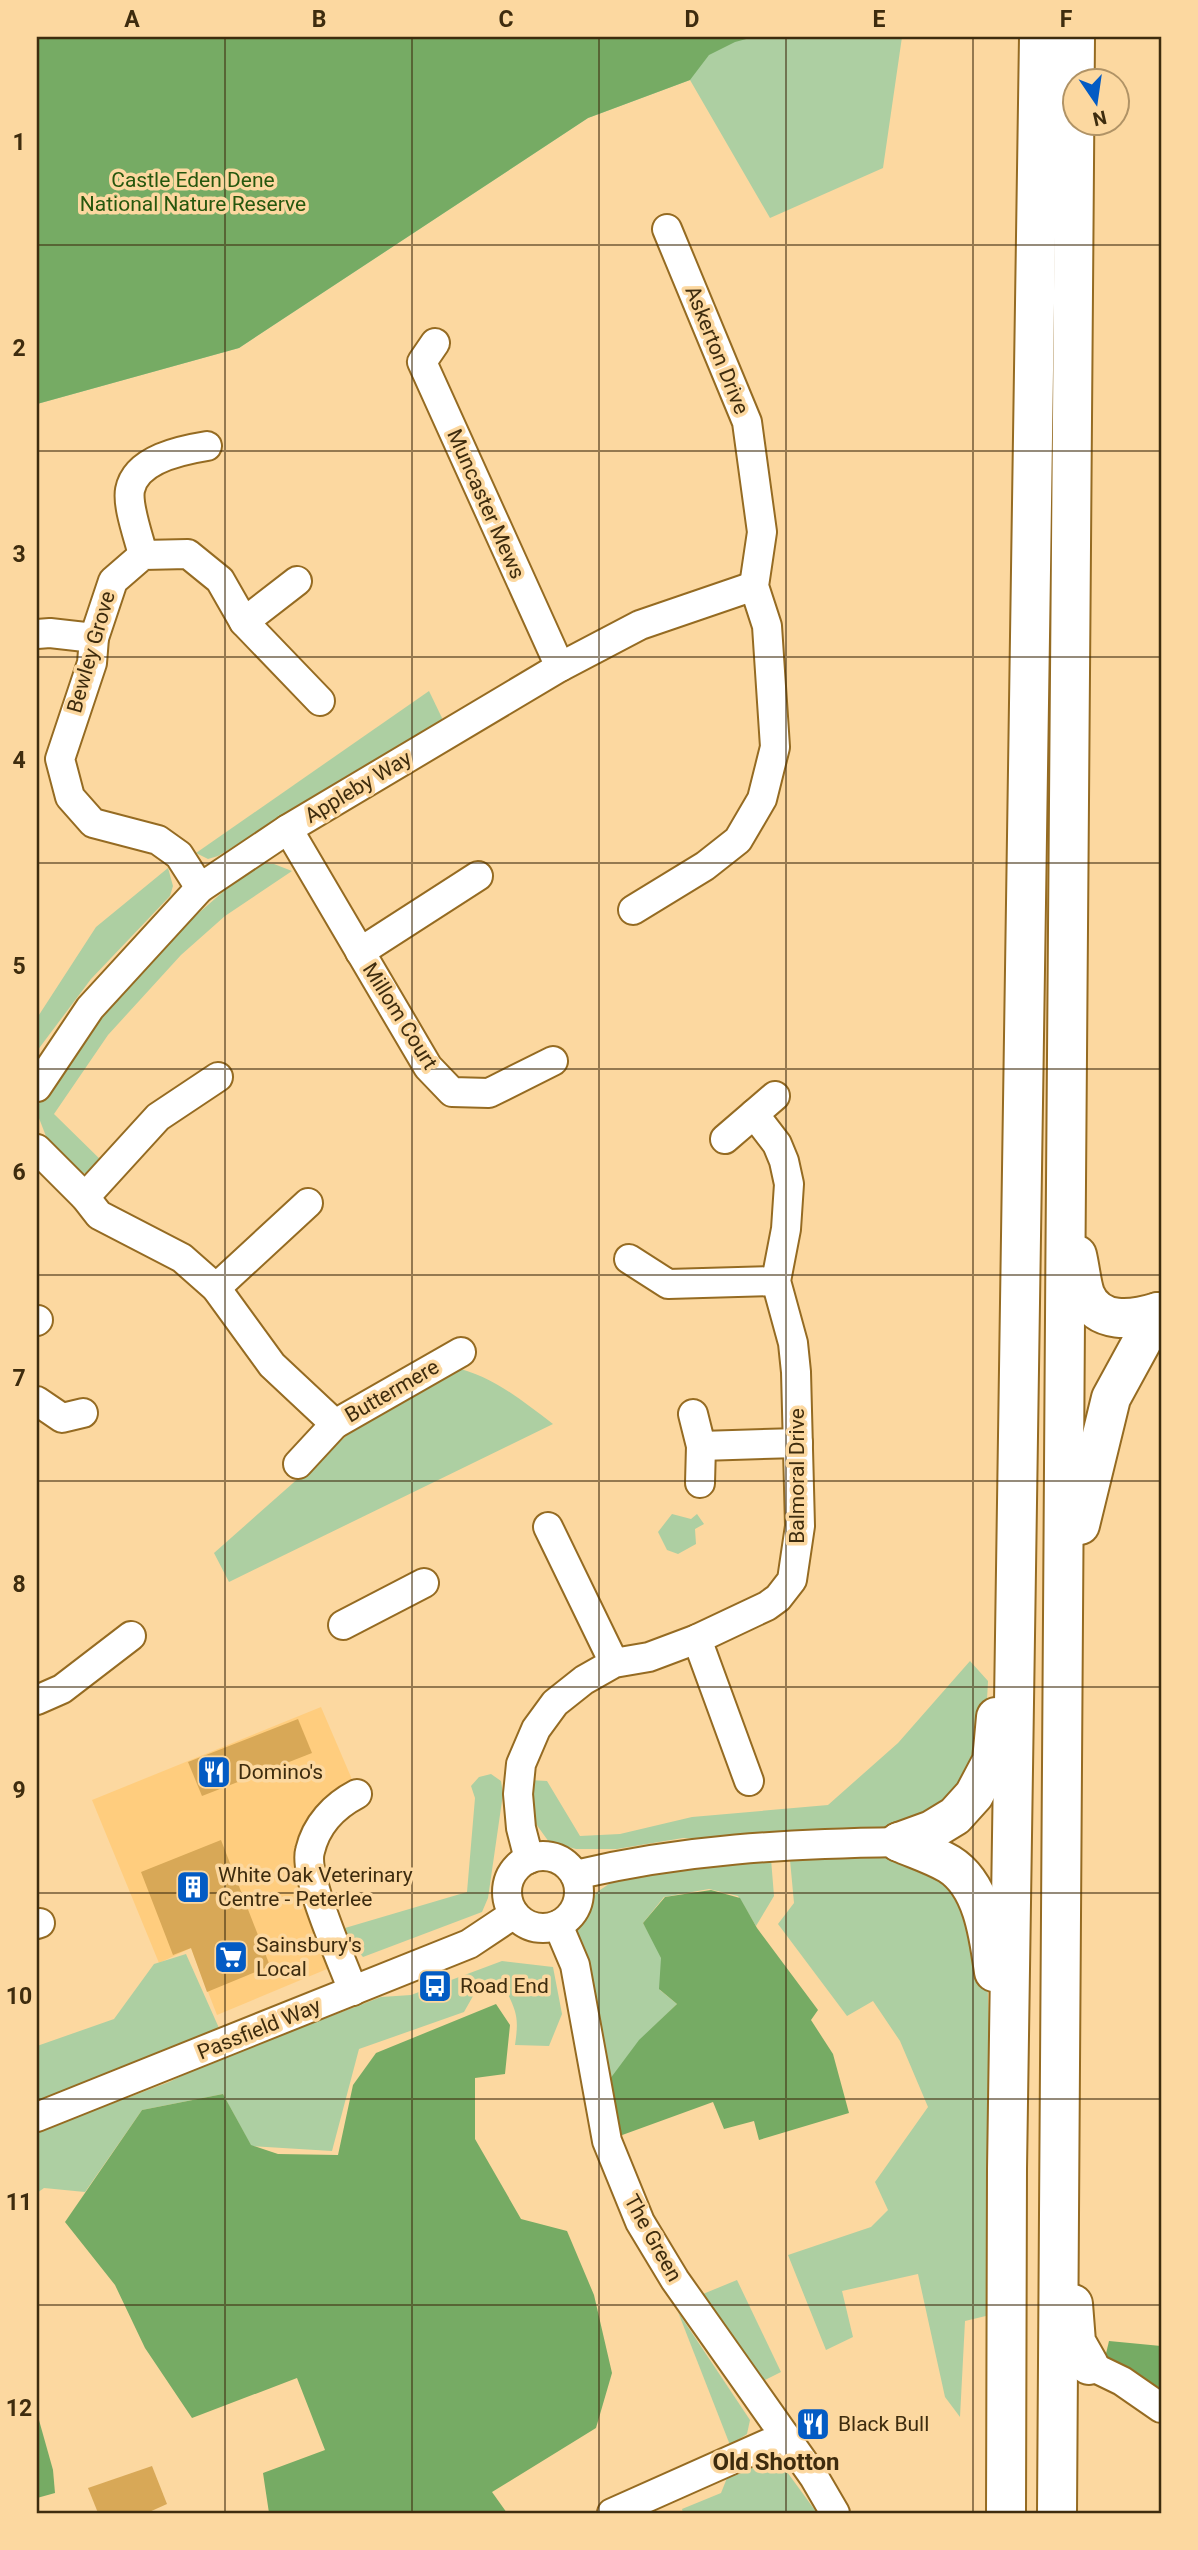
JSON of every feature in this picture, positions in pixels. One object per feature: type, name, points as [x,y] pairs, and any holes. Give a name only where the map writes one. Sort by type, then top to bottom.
[{"type":"highway","points":[[1006,2513],[1007,2169],[1039,37]]},
{"type":"highway","points":[[1057,2513],[1057,2188],[1075,37]]},
{"type":"highway","points":[[1067,1209],[1086,1295],[1099,1312],[1114,1318],[1134,1320],[1160,1309]]},
{"type":"highway","points":[[1063,1601],[1111,1398],[1160,1309]]},
{"type":"highway","points":[[899,1842],[932,1829],[955,1816],[974,1794],[992,1761],[1000,1676],[1018,1562]]},
{"type":"highway","points":[[899,1842],[951,1865],[971,1888],[987,1927],[994,1975],[1007,2169]]},
{"type":"highway","points":[[1057,2188],[1071,2275],[1076,2342],[1089,2365]]},
{"type":"street","name":"Askerton Drive","points":[[633,910],[705,866],[738,840],[762,799],[775,747],[767,626],[754,586],[762,532],[747,422],[667,229]]},
{"type":"street","name":"Muncaster Mews","points":[[435,343],[422,362],[560,667]]},
{"type":"street","points":[[208,446],[189,449],[154,462],[134,480],[130,500],[143,555],[188,554],[220,580],[244,622],[320,701]]},
{"type":"street","name":"Bewley Grove","points":[[143,555],[113,580],[94,638],[92,663],[60,759],[70,797],[93,823],[158,840],[179,855],[200,888]]},
{"type":"street","points":[[244,622],[297,580]]},
{"type":"street","name":"Appleby Way","points":[[37,1087],[90,1008],[200,888],[288,829],[560,667],[640,625],[754,586]]},
{"type":"street","points":[[37,634],[94,638]]},
{"type":"street","name":"Millom Court","points":[[288,829],[428,1067],[452,1092],[489,1093],[554,1061]]},
{"type":"street","name":"Millom Court","points":[[360,952],[478,876]]},
{"type":"street","points":[[85,1197],[158,1117],[218,1077]]},
{"type":"street","name":"Balmoral Drive","points":[[529,1859],[521,1828],[518,1794],[521,1764],[536,1729],[555,1703],[584,1680],[614,1663],[649,1657],[697,1639],[767,1606],[778,1598],[792,1580],[800,1526],[793,1343],[776,1281],[786,1230],[789,1184],[784,1161],[764,1105],[725,1139]]},
{"type":"street","name":"Buttermere","points":[[37,1149],[85,1197],[99,1215],[182,1258],[216,1288],[272,1365],[335,1424],[461,1352]]},
{"type":"street","points":[[216,1288],[308,1203]]},
{"type":"street","points":[[629,1259],[668,1284],[776,1281]]},
{"type":"street","points":[[37,1401],[70,1424]]},
{"type":"street","points":[[693,1414],[701,1446],[700,1483]]},
{"type":"street","points":[[298,1464],[335,1424]]},
{"type":"street","points":[[701,1446],[798,1443]]},
{"type":"street","points":[[548,1527],[614,1663]]},
{"type":"street","points":[[343,1625],[424,1583]]},
{"type":"street","points":[[37,1700],[62,1689],[131,1636]]},
{"type":"street","points":[[697,1639],[749,1781]]},
{"type":"street","points":[[353,1991],[312,1880],[309,1853],[321,1824],[339,1803],[357,1794]]},
{"type":"street","points":[[575,1875],[629,1862],[702,1852],[797,1843],[899,1842]]},
{"type":"street","points":[[541,1856],[556,1859],[567,1865],[575,1875],[578,1899],[568,1918],[558,1925],[546,1928],[526,1925],[514,1914],[507,1899],[507,1886],[514,1870],[529,1859],[541,1856]]},
{"type":"street","name":"Passfield Way","points":[[37,2117],[469,1944],[514,1914]]},
{"type":"street","name":"The Green","points":[[558,1925],[575,1965],[607,2141],[640,2222],[675,2280],[814,2477],[835,2513]]},
{"type":"street","points":[[1089,2365],[1122,2381],[1161,2408]]},
{"type":"street","points":[[612,2513],[785,2436]]},
{"type":"shaded area","points":[[321,1707],[363,1805],[342,1815],[324,1848],[326,1894],[351,1959],[217,2015],[191,1948],[159,1963],[92,1800]]},
{"type":"green space","name":"Castle Eden Dene National Nature Reserve","points":[[37,37],[902,37],[883,168],[770,218],[690,80],[588,118],[239,348],[37,404]]},
{"type":"green space","name":"Castle Eden Dene National Nature Reserve","points":[[37,37],[754,37],[735,42],[709,55],[690,80],[588,118],[239,348],[37,404]]},
{"type":"green space","points":[[429,691],[443,720],[218,856],[208,859],[196,853]]},
{"type":"green space","points":[[263,864],[274,864],[292,871],[225,916],[181,955],[108,1035],[54,1114],[106,1165],[91,1175],[70,1169],[49,1144],[37,1113],[44,1094],[86,1033],[186,924],[232,884]]},
{"type":"green space","points":[[168,868],[173,886],[170,896],[91,979],[37,1051],[37,1018],[96,927]]},
{"type":"green space","points":[[452,1367],[493,1382],[553,1424],[229,1582],[214,1553],[353,1430]]},
{"type":"green space","points":[[672,1514],[691,1519],[697,1514],[704,1524],[695,1529],[696,1544],[678,1554],[667,1550],[658,1532]]},
{"type":"green space","points":[[970,1661],[988,1681],[984,1757],[954,1801],[899,1833],[725,1841],[683,1838],[617,1849],[576,1849],[549,1842],[536,1824],[527,1802],[530,1780],[547,1781],[580,1836],[620,1834],[692,1817],[828,1805],[898,1743]]},
{"type":"green space","points":[[491,1774],[501,1781],[503,1794],[488,1898],[482,1912],[363,1957],[351,1943],[345,1928],[467,1892],[475,1798],[471,1786],[479,1777]]},
{"type":"green space","points":[[904,1857],[955,1883],[987,1970],[992,2108],[990,2315],[965,2321],[960,2417],[945,2397],[918,2274],[842,2291],[853,2337],[826,2350],[788,2255],[871,2227],[888,2210],[875,2182],[928,2107],[900,2041],[873,2001],[847,2016],[778,1924],[794,1903],[790,1860]]},
{"type":"green space","points":[[771,1859],[774,1896],[756,1926],[738,1896],[709,1889],[664,1897],[643,1923],[662,1956],[660,1990],[677,2004],[639,2041],[604,2088],[574,1927],[597,1892],[612,1882],[697,1865]]},
{"type":"green space","points":[[711,1890],[740,1898],[757,1928],[818,2010],[811,2020],[833,2054],[849,2113],[759,2140],[754,2121],[724,2129],[713,2102],[614,2138],[604,2087],[639,2040],[677,2004],[659,1989],[661,1958],[643,1923],[665,1897]]},
{"type":"green space","points":[[186,1954],[219,2028],[37,2107],[37,2046],[114,2019],[154,1964]]},
{"type":"green space","points":[[502,1961],[553,1967],[562,2014],[549,2046],[515,2045],[517,2021],[512,2004],[505,1988],[491,1983],[477,1989],[464,2012],[359,2049],[332,2151],[251,2146],[223,2094],[142,2110],[85,2192],[44,2188],[37,2193],[37,2132],[381,1997],[411,1995]]},
{"type":"green space","points":[[496,2004],[510,2025],[505,2074],[475,2078],[475,2139],[521,2219],[567,2231],[594,2295],[612,2373],[596,2428],[492,2492],[507,2513],[269,2513],[263,2473],[325,2450],[297,2378],[192,2418],[145,2348],[115,2285],[65,2222],[142,2110],[223,2094],[251,2145],[278,2154],[338,2155],[353,2085],[376,2053]]},
{"type":"green space","points":[[737,2280],[781,2372],[763,2381],[703,2294]]},
{"type":"green space","points":[[678,2312],[750,2420],[747,2434],[730,2445]]},
{"type":"green space","points":[[1109,2341],[1161,2346],[1161,2398],[1104,2362]]},
{"type":"green space","points":[[37,2413],[53,2470],[55,2493],[37,2498]]},
{"type":"green space","points":[[768,2460],[782,2465],[817,2513],[683,2513],[682,2509],[721,2493],[727,2478]]},
{"type":"building","points":[[298,1719],[312,1753],[202,1796],[188,1762]]},
{"type":"building","points":[[221,1840],[270,1966],[207,1992],[191,1948],[173,1955],[141,1872]]},
{"type":"building","points":[[152,2466],[167,2504],[147,2513],[98,2513],[88,2488]]},
{"type":"place","name":"Domino's","points":[[214,1772]]},
{"type":"place","name":"White Oak Veterinary Centre - Peterlee","points":[[193,1887]]},
{"type":"place","name":"Sainsbury's Local","points":[[231,1957]]},
{"type":"place","name":"Road End","points":[[435,1986]]},
{"type":"place","name":"Black Bull","points":[[813,2424]]},
{"type":"district","name":"Old Shotton","points":[[776,2462]]}]
